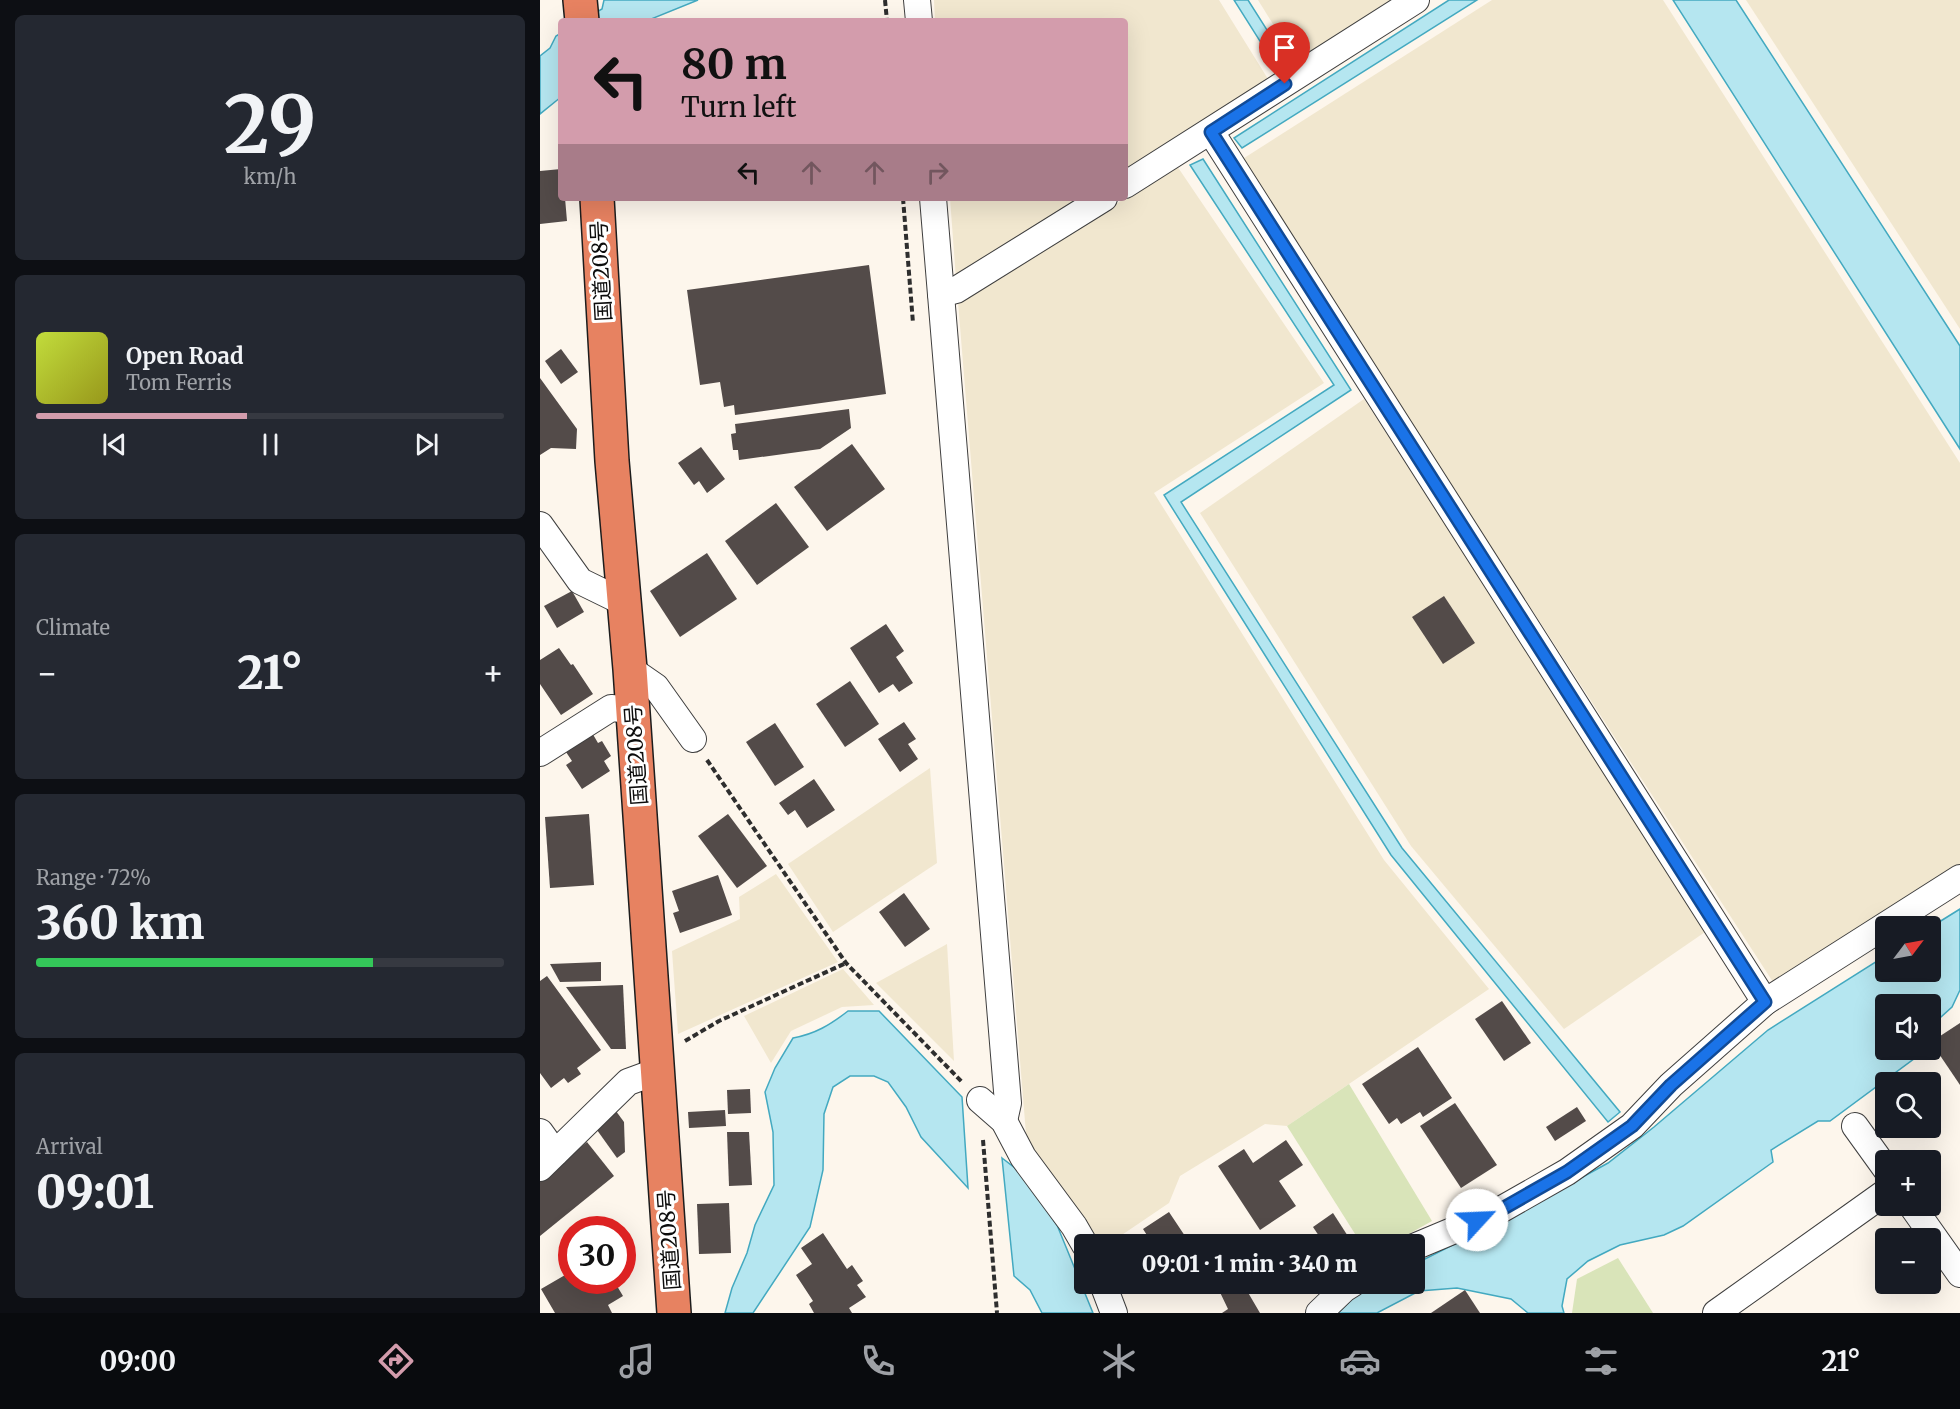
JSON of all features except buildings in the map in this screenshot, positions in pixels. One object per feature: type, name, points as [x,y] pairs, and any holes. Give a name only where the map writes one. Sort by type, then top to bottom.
[{"type":"highway","name":"国道208号","points":[[597,201],[612,461],[630,669],[674,1313]]},
{"type":"street","points":[[917,0],[919,18]]},
{"type":"street","points":[[1128,183],[1416,0]]},
{"type":"street","points":[[1211,132],[1765,1002]]},
{"type":"street","points":[[933,201],[1008,1103],[1004,1121]]},
{"type":"street","points":[[941,294],[956,290],[1099,201]]},
{"type":"street","points":[[540,525],[580,581],[625,603]]},
{"type":"street","points":[[630,669],[656,687],[693,739]]},
{"type":"street","points":[[540,753],[611,708],[633,711]]},
{"type":"street","points":[[1425,1242],[1495,1213],[1567,1172],[1632,1126],[1671,1085],[1765,1002],[1960,878]]},
{"type":"street","points":[[540,1132],[548,1160],[628,1082],[658,1059]]},
{"type":"street","points":[[980,1100],[1004,1121],[1023,1157],[1079,1234]]},
{"type":"street","points":[[1855,1126],[1875,1154]]},
{"type":"street","points":[[1716,1313],[1875,1200]]},
{"type":"street","points":[[1919,1216],[1960,1274]]},
{"type":"street","points":[[1107,1294],[1114,1313]]},
{"type":"street","points":[[1319,1313],[1339,1294]]},
{"type":"path","points":[[885,0],[887,18]]},
{"type":"path","points":[[693,739],[846,963],[980,1100]]},
{"type":"path","points":[[658,1059],[719,1021],[846,963]]},
{"type":"shaded area","points":[[934,0],[1219,0],[1268,79],[1128,169],[1128,18],[935,18]]},
{"type":"shaded area","points":[[1258,0],[1391,0],[1296,61]]},
{"type":"shaded area","points":[[1492,0],[1663,0],[1960,463],[1960,865],[1875,916],[1875,918],[1773,982],[1241,160]]},
{"type":"shaded area","points":[[1746,0],[1960,0],[1960,329]]},
{"type":"shaded area","points":[[1177,166],[1324,383],[1154,493],[1384,860],[1489,989],[1287,1126],[1265,1124],[1180,1176],[1169,1203],[1123,1234],[1088,1234],[1027,1146],[958,302],[1121,201],[1128,201],[1128,196]]},
{"type":"shaded area","points":[[950,201],[1078,201],[956,279]]},
{"type":"shaded area","points":[[1364,399],[1708,930],[1564,1029],[1411,846],[1200,513]]},
{"type":"shaded area","points":[[930,768],[937,863],[833,932],[788,864]]},
{"type":"shaded area","points":[[776,874],[838,962],[678,1034],[672,951],[740,919],[739,897]]},
{"type":"shaded area","points":[[947,944],[954,1061],[876,983]]},
{"type":"shaded area","points":[[843,969],[874,1005],[842,1007],[791,1031],[771,1063],[744,1016]]},
{"type":"green space","points":[[1349,1084],[1432,1221],[1409,1234],[1355,1234],[1287,1126]]},
{"type":"green space","points":[[1618,1258],[1653,1313],[1572,1313],[1577,1279]]},
{"type":"water","points":[[604,0],[698,0],[653,18],[586,18],[602,9]]},
{"type":"water","points":[[1234,0],[1248,0],[1288,63],[1277,68]]},
{"type":"water","points":[[1449,0],[1477,0],[1242,148],[1234,138]]},
{"type":"water","points":[[1673,0],[1736,0],[1960,346],[1960,449]]},
{"type":"water","points":[[558,35],[558,99],[540,114],[540,56],[550,48]]},
{"type":"water","points":[[1203,159],[1351,390],[1181,502],[1402,848],[1620,1112],[1608,1122],[1391,855],[1164,495],[1334,385],[1190,165]]},
{"type":"water","points":[[1960,909],[1960,990],[1952,1007],[1941,1017],[1941,994],[1875,994],[1875,1060],[1912,1060],[1896,1072],[1875,1072],[1875,1088],[1830,1121],[1818,1121],[1771,1150],[1773,1162],[1683,1226],[1664,1235],[1620,1245],[1588,1261],[1567,1279],[1562,1306],[1564,1313],[1528,1313],[1511,1299],[1457,1288],[1425,1291],[1425,1259],[1530,1206],[1608,1163],[1768,1030],[1875,962],[1875,982],[1941,982],[1941,921]]},
{"type":"water","points":[[848,1011],[879,1011],[962,1097],[968,1188],[921,1137],[906,1107],[888,1082],[874,1076],[850,1076],[833,1087],[824,1114],[823,1170],[810,1227],[753,1313],[725,1313],[755,1225],[774,1185],[773,1132],[765,1092],[775,1068],[793,1038],[822,1028]]},
{"type":"water","points":[[1002,1158],[1023,1174],[1057,1225],[1074,1267],[1074,1294],[1085,1294],[1093,1313],[1042,1313],[1030,1290],[1014,1276]]},
{"type":"water","points":[[1358,1294],[1413,1294],[1377,1313],[1335,1313]]},
{"type":"route","points":[[1285,84],[1211,132],[1765,1002],[1671,1085],[1632,1126],[1567,1172],[1495,1213],[1477,1220]]}]
